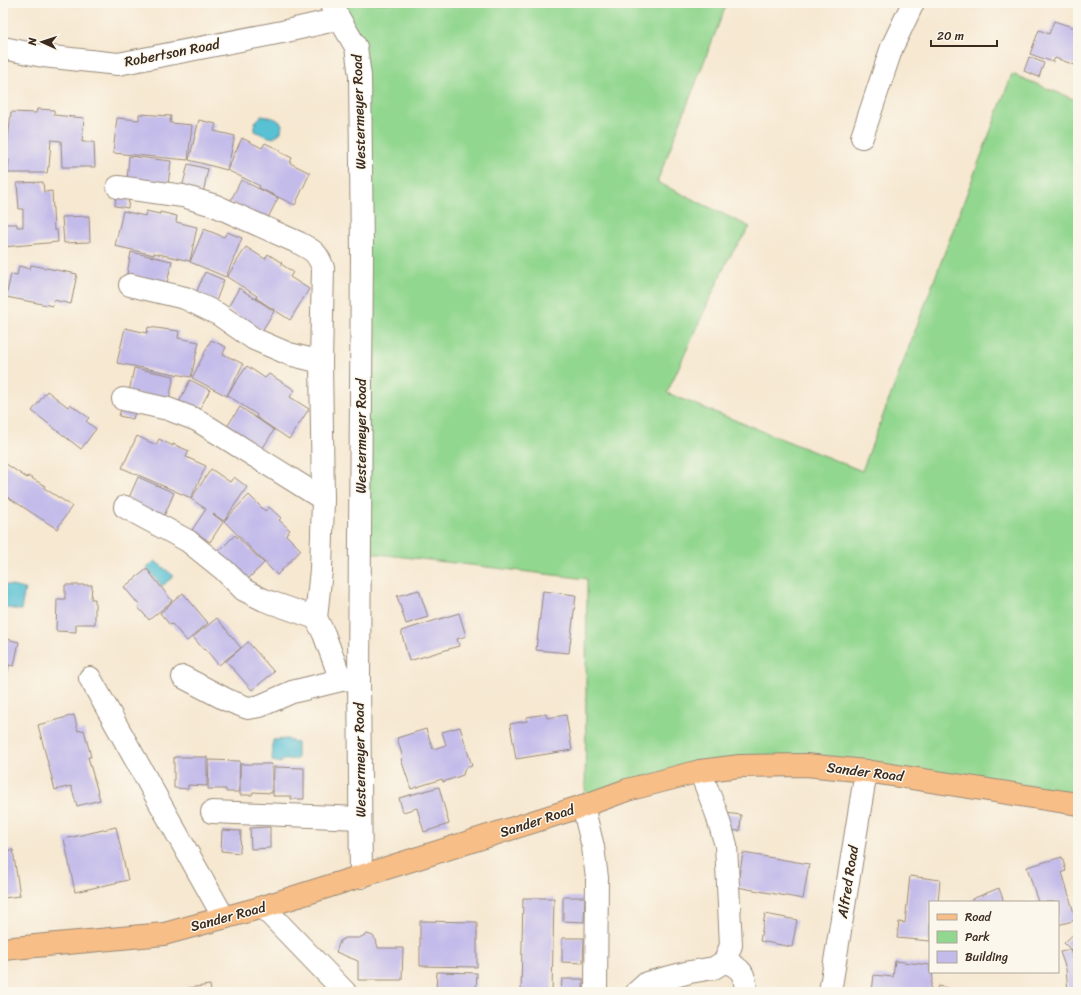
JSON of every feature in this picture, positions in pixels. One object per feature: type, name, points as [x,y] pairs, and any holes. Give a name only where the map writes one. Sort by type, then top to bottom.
[{"type":"main road","name":"Sander Road","points":[[3,949],[164,934],[263,907],[361,877],[583,806],[627,790],[700,771],[740,766],[806,765],[866,771],[1078,804]]},
{"type":"street","points":[[862,137],[892,47],[913,3]]},
{"type":"street","name":"Robertson Road","points":[[3,48],[43,56],[118,64],[282,32],[335,11]]},
{"type":"street","name":"Westermeyer Road","points":[[335,11],[356,47],[360,76],[362,251],[350,679],[360,818],[361,877]]},
{"type":"street","points":[[118,187],[183,196],[216,206],[309,248],[318,256],[323,268],[321,362],[321,570],[316,618],[350,679],[292,692],[260,706],[248,708],[227,700],[184,677]]},
{"type":"street","points":[[130,285],[185,298],[218,314],[254,339],[289,354],[321,362]]},
{"type":"street","points":[[122,399],[168,409],[197,420],[322,499]]},
{"type":"street","points":[[125,507],[188,541],[224,570],[244,590],[264,600],[316,618]]},
{"type":"street","points":[[90,678],[224,918]]},
{"type":"street","points":[[637,992],[647,983],[690,972],[714,968],[725,961],[731,945],[726,845],[716,812],[700,771]]},
{"type":"street","name":"Alfred Road","points":[[830,992],[866,771]]},
{"type":"street","points":[[583,806],[593,847],[596,878],[596,992]]},
{"type":"street","points":[[212,812],[360,818]]},
{"type":"street","points":[[263,907],[345,992]]},
{"type":"street","points":[[725,961],[743,972],[746,980],[746,992]]},
{"type":"green space","points":[[332,3],[727,3],[657,182],[750,227],[728,259],[667,393],[862,471],[1012,74],[1078,101],[1078,806],[741,768],[585,807],[587,579],[362,552],[361,74]]},
{"type":"water","points":[[261,116],[272,118],[280,122],[282,124],[281,132],[274,138],[265,136],[255,131],[255,122]]},
{"type":"water","points":[[155,561],[174,576],[162,586],[147,568]]},
{"type":"water","points":[[3,584],[25,589],[21,610],[3,607]]},
{"type":"water","points":[[287,739],[297,743],[297,759],[283,760],[281,763],[272,761],[273,740]]},
{"type":"building","points":[[1054,21],[1075,28],[1074,32],[1078,34],[1078,66],[1055,58],[1053,62],[1030,54],[1039,30],[1049,34]]},
{"type":"building","points":[[1029,57],[1044,63],[1039,77],[1024,71]]},
{"type":"building","points":[[37,109],[54,110],[54,115],[84,118],[82,142],[94,142],[95,167],[62,167],[61,141],[51,140],[49,167],[47,173],[8,173],[9,160],[6,160],[11,112],[36,113]]},
{"type":"building","points":[[139,114],[171,116],[170,123],[192,125],[188,160],[113,153],[117,118],[139,120]]},
{"type":"building","points":[[199,120],[216,124],[214,131],[235,136],[227,170],[189,160]]},
{"type":"building","points":[[242,138],[262,148],[265,143],[280,150],[280,152],[292,158],[290,163],[310,173],[295,205],[259,188],[260,186],[227,170]]},
{"type":"building","points":[[129,156],[171,161],[168,185],[127,181]]},
{"type":"building","points":[[188,164],[208,169],[203,193],[182,188]]},
{"type":"building","points":[[241,180],[278,198],[267,220],[230,202]]},
{"type":"building","points":[[43,182],[44,192],[52,191],[54,230],[57,230],[58,242],[3,247],[3,224],[17,224],[17,227],[23,227],[23,209],[19,209],[17,183]]},
{"type":"building","points":[[116,195],[129,197],[128,208],[115,206]]},
{"type":"building","points":[[123,211],[145,216],[146,211],[160,214],[160,212],[177,216],[176,222],[197,227],[190,261],[115,246]]},
{"type":"building","points":[[89,216],[90,242],[64,243],[62,217]]},
{"type":"building","points":[[204,229],[224,237],[227,232],[242,238],[226,277],[190,262]]},
{"type":"building","points":[[246,247],[265,259],[268,254],[282,263],[281,264],[293,272],[290,277],[309,289],[290,320],[256,298],[257,296],[227,277]]},
{"type":"building","points":[[131,252],[172,261],[167,283],[127,274]]},
{"type":"building","points":[[31,265],[77,274],[71,304],[54,300],[53,306],[6,297],[11,274],[17,275],[19,266],[30,269]]},
{"type":"building","points":[[205,272],[224,280],[216,301],[196,293]]},
{"type":"building","points":[[239,288],[274,311],[262,331],[227,309]]},
{"type":"building","points":[[148,327],[179,331],[178,338],[199,342],[191,377],[117,363],[125,328],[147,333]]},
{"type":"building","points":[[211,340],[226,347],[223,354],[243,364],[227,396],[192,378]]},
{"type":"building","points":[[247,366],[265,378],[269,374],[295,390],[290,397],[309,409],[289,439],[227,395]]},
{"type":"building","points":[[134,368],[174,376],[169,400],[129,392]]},
{"type":"building","points":[[190,380],[210,390],[198,412],[179,402]]},
{"type":"building","points":[[47,391],[68,407],[70,404],[89,418],[86,421],[96,429],[81,449],[32,411]]},
{"type":"building","points":[[122,405],[136,409],[133,419],[119,416]]},
{"type":"building","points":[[240,407],[274,430],[261,451],[226,428]]},
{"type":"building","points":[[137,436],[156,445],[159,439],[173,446],[173,444],[189,451],[186,457],[206,466],[191,498],[122,468]]},
{"type":"building","points":[[6,464],[27,478],[28,476],[45,486],[44,488],[72,506],[57,529],[3,494],[3,469]]},
{"type":"building","points":[[211,469],[230,482],[234,477],[247,487],[224,521],[213,514],[223,522],[210,542],[192,530],[206,509],[191,499]]},
{"type":"building","points":[[138,477],[174,493],[164,516],[128,500]]},
{"type":"building","points":[[249,495],[265,511],[269,507],[281,518],[279,520],[290,530],[286,535],[301,550],[277,575],[224,521]]},
{"type":"building","points":[[235,535],[264,563],[246,581],[217,553]]},
{"type":"building","points":[[147,569],[172,601],[149,620],[138,607],[140,606],[124,587]]},
{"type":"building","points":[[65,585],[92,585],[91,599],[95,599],[95,624],[76,624],[76,632],[56,631],[57,599],[65,599]]},
{"type":"building","points":[[419,590],[428,617],[406,624],[397,596]]},
{"type":"building","points":[[543,591],[576,595],[569,653],[536,650]]},
{"type":"building","points":[[183,593],[208,623],[187,641],[160,613]]},
{"type":"building","points":[[459,613],[466,636],[457,639],[459,646],[409,661],[401,631]]},
{"type":"building","points":[[217,618],[241,648],[219,665],[193,637]]},
{"type":"building","points":[[3,638],[19,642],[14,666],[9,665],[5,684],[3,684]]},
{"type":"building","points":[[248,642],[274,672],[252,690],[226,661]]},
{"type":"building","points":[[546,714],[547,718],[566,715],[572,750],[516,759],[510,724],[527,721],[527,717]]},
{"type":"building","points":[[74,715],[78,731],[84,730],[91,757],[88,757],[100,800],[77,806],[71,786],[55,790],[38,725]]},
{"type":"building","points":[[460,727],[472,766],[465,768],[463,775],[443,782],[442,779],[411,789],[401,759],[403,758],[397,738],[426,729],[433,749],[446,745],[442,732]]},
{"type":"building","points":[[174,757],[207,757],[207,786],[188,785],[188,789],[174,788]]},
{"type":"building","points":[[209,760],[240,761],[239,792],[226,792],[226,789],[208,789]]},
{"type":"building","points":[[240,764],[272,764],[272,793],[253,792],[252,795],[240,795]]},
{"type":"building","points":[[274,767],[304,768],[304,799],[291,799],[291,796],[273,796]]},
{"type":"building","points":[[439,787],[449,824],[424,832],[417,808],[403,812],[399,798]]},
{"type":"building","points":[[725,813],[741,815],[740,831],[723,830]]},
{"type":"building","points":[[116,827],[128,880],[75,892],[64,839]]},
{"type":"building","points":[[270,827],[270,848],[251,849],[250,828]]},
{"type":"building","points":[[222,830],[241,831],[240,853],[221,851]]},
{"type":"building","points":[[13,850],[20,896],[3,898],[3,851]]},
{"type":"building","points":[[743,853],[809,864],[803,899],[737,887]]},
{"type":"building","points":[[1062,857],[1066,871],[1062,872],[1076,920],[1059,925],[1059,901],[1038,901],[1027,867]]},
{"type":"building","points":[[910,876],[940,880],[938,901],[929,901],[929,941],[897,938],[899,922],[905,923]]},
{"type":"building","points":[[999,888],[1004,901],[973,901],[972,899]]},
{"type":"building","points":[[563,897],[585,897],[584,922],[563,921]]},
{"type":"building","points":[[523,898],[554,898],[552,992],[521,992]]},
{"type":"building","points":[[765,914],[797,920],[792,947],[760,941]]},
{"type":"building","points":[[420,921],[477,922],[477,967],[420,966]]},
{"type":"building","points":[[1078,930],[1078,957],[1064,943]]},
{"type":"building","points":[[367,934],[373,936],[376,940],[378,948],[403,948],[402,980],[358,980],[358,961],[336,952],[340,941],[345,938],[359,938]]},
{"type":"building","points":[[562,938],[584,938],[583,963],[562,962]]},
{"type":"building","points":[[1070,950],[1076,966],[1078,990],[1068,991],[1066,969],[1060,952]]},
{"type":"building","points":[[895,961],[929,965],[929,973],[933,973],[930,992],[872,992],[874,975],[893,977]]},
{"type":"building","points":[[437,972],[477,973],[476,991],[436,991]]},
{"type":"building","points":[[562,979],[583,979],[583,992],[561,992]]},
{"type":"building","points":[[210,985],[211,992],[189,992],[188,988]]},
{"type":"building","points":[[938,986],[948,988],[947,992],[936,992]]}]
